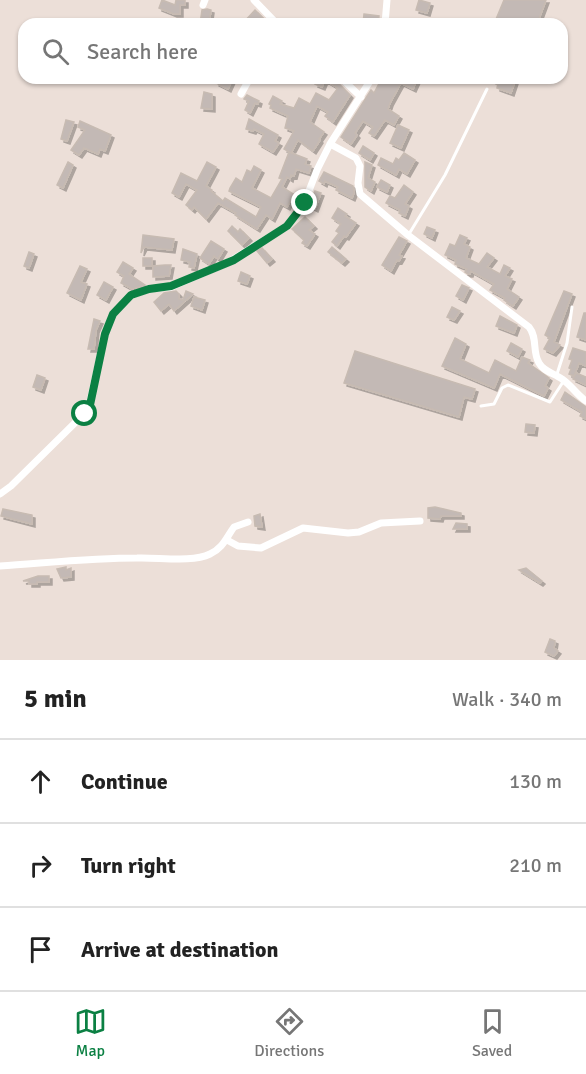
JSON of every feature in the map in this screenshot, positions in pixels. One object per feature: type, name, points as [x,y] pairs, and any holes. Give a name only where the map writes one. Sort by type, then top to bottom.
[{"type":"street","points":[[254,0],[271,18]]},
{"type":"street","points":[[386,18],[387,0]]},
{"type":"street","points":[[241,94],[247,84]]},
{"type":"street","points":[[347,84],[361,97]]},
{"type":"street","points":[[0,494],[11,486],[88,410],[105,334],[118,308],[137,292],[171,286],[231,261],[287,226],[302,209],[330,144],[369,84]]},
{"type":"street","points":[[330,144],[357,158],[360,166],[358,183],[360,194],[408,235],[529,327],[534,336],[539,364],[546,371],[564,381],[586,401]]},
{"type":"street","points":[[227,540],[238,546],[261,548],[303,528],[348,533],[358,532],[381,523],[420,521]]},
{"type":"street","points":[[0,566],[136,558],[196,558],[209,555],[227,540],[234,527],[248,522]]},
{"type":"lane","points":[[408,235],[446,175],[487,89]]},
{"type":"lane","points":[[556,376],[567,343],[572,307]]},
{"type":"lane","points":[[481,406],[494,404],[502,388],[508,385],[550,402],[564,381]]},
{"type":"building","points":[[162,0],[175,5],[176,0],[185,0],[185,5],[180,5],[180,14],[174,14],[159,8]]},
{"type":"building","points":[[419,0],[430,3],[427,13],[416,10]]},
{"type":"building","points":[[504,0],[546,0],[539,18],[496,18]]},
{"type":"building","points":[[202,10],[211,10],[210,18],[201,18]]},
{"type":"building","points":[[255,10],[263,18],[248,18]]},
{"type":"building","points":[[364,14],[379,16],[379,18],[364,18]]},
{"type":"building","points":[[218,84],[230,84],[228,89]]},
{"type":"building","points":[[332,84],[339,84],[350,95],[333,122],[325,116],[328,112],[317,106],[310,122],[324,132],[313,151],[298,140],[291,153],[284,149],[294,131],[285,128],[288,116],[270,108],[269,104],[273,96],[282,101],[280,104],[294,108],[299,98],[310,104],[316,93],[329,100],[338,88]]},
{"type":"building","points":[[379,84],[400,84],[388,109],[399,116],[394,125],[385,120],[374,136],[369,133],[373,127],[363,121],[351,144],[341,137],[371,90],[374,93]]},
{"type":"building","points":[[403,84],[415,84],[413,89]]},
{"type":"building","points":[[498,84],[514,84],[511,93],[497,88]]},
{"type":"building","points":[[204,92],[212,94],[212,109],[201,108]]},
{"type":"building","points":[[247,95],[259,101],[258,104],[255,103],[250,113],[245,110],[249,101],[244,99]]},
{"type":"building","points":[[249,119],[278,135],[275,141],[279,143],[273,152],[259,144],[264,134],[254,129],[253,131],[246,129]]},
{"type":"building","points":[[66,120],[74,122],[67,141],[61,139]]},
{"type":"building","points":[[80,121],[111,135],[105,151],[100,149],[98,154],[84,148],[79,155],[71,150],[85,130],[78,127]]},
{"type":"building","points":[[398,125],[409,130],[401,148],[390,143]]},
{"type":"building","points":[[363,146],[374,153],[370,160],[359,153]]},
{"type":"building","points":[[289,152],[307,159],[305,164],[311,166],[309,173],[296,169],[294,176],[291,175],[290,179],[287,177],[282,187],[298,197],[295,202],[291,200],[287,207],[280,203],[272,219],[266,215],[257,229],[218,203],[206,219],[194,207],[192,210],[186,205],[197,190],[186,184],[179,197],[172,193],[181,173],[197,181],[207,162],[216,167],[206,186],[223,201],[225,198],[256,217],[261,207],[229,191],[230,188],[236,178],[242,182],[247,170],[251,172],[254,166],[261,170],[252,188],[271,198],[282,179],[279,178]]},
{"type":"building","points":[[404,153],[415,160],[407,174],[399,169],[396,175],[378,165],[381,158],[393,164],[396,158],[399,160]]},
{"type":"building","points":[[68,162],[73,165],[63,188],[57,185]]},
{"type":"building","points":[[365,162],[372,165],[368,178],[375,182],[371,191],[365,187]]},
{"type":"building","points":[[324,172],[353,186],[352,198],[336,190],[338,187],[325,181],[324,184],[319,181]]},
{"type":"building","points":[[381,180],[390,185],[387,192],[377,187]]},
{"type":"building","points":[[404,185],[413,192],[405,204],[409,206],[405,216],[399,213],[400,210],[386,203],[390,196],[395,198]]},
{"type":"building","points":[[315,191],[321,193],[315,209],[309,206]]},
{"type":"building","points":[[338,208],[356,223],[337,246],[332,242],[339,233],[336,231],[341,224],[332,218]]},
{"type":"building","points":[[305,217],[314,226],[309,230],[315,234],[307,246],[292,229]]},
{"type":"building","points":[[232,226],[238,232],[240,229],[249,238],[242,245],[228,231]]},
{"type":"building","points":[[427,227],[435,230],[432,238],[424,234]]},
{"type":"building","points":[[143,235],[174,239],[172,250],[144,247],[141,253]]},
{"type":"building","points":[[460,235],[467,238],[464,244],[470,247],[466,258],[479,264],[487,253],[494,258],[487,267],[500,274],[504,265],[510,268],[505,276],[512,279],[507,289],[519,297],[513,306],[504,300],[505,298],[490,290],[494,284],[471,271],[468,274],[465,272],[467,269],[455,264],[456,260],[445,255],[450,244],[455,246]]},
{"type":"building","points":[[399,237],[407,241],[399,255],[402,256],[391,271],[382,265]]},
{"type":"building","points":[[211,241],[224,249],[218,259],[214,256],[209,264],[200,258]]},
{"type":"building","points":[[332,247],[346,259],[342,263],[328,252]]},
{"type":"building","points":[[262,248],[272,259],[267,263],[257,251]]},
{"type":"building","points":[[183,249],[197,254],[194,268],[189,267],[190,262],[181,260]]},
{"type":"building","points":[[29,252],[34,254],[29,268],[24,266]]},
{"type":"building","points":[[143,258],[152,258],[152,266],[143,266]]},
{"type":"building","points":[[123,262],[133,268],[129,274],[145,285],[132,289],[121,283],[124,276],[117,272]]},
{"type":"building","points":[[171,265],[169,276],[153,277],[153,266]]},
{"type":"building","points":[[80,266],[87,269],[81,282],[87,284],[81,300],[67,293]]},
{"type":"building","points":[[241,272],[250,276],[247,284],[238,281]]},
{"type":"building","points":[[104,282],[113,287],[106,300],[97,295]]},
{"type":"building","points":[[462,285],[469,288],[463,300],[456,296]]},
{"type":"building","points":[[176,291],[179,299],[183,300],[186,291],[193,294],[174,311],[169,304],[161,311],[154,302],[164,293]]},
{"type":"building","points":[[564,291],[572,294],[554,342],[560,345],[553,353],[544,349],[550,338],[545,335]]},
{"type":"building","points":[[194,297],[205,300],[202,310],[191,306]]},
{"type":"building","points":[[452,307],[460,311],[454,320],[447,317]]},
{"type":"building","points":[[584,313],[586,313],[586,340],[577,337]]},
{"type":"building","points":[[500,316],[517,325],[514,333],[496,326]]},
{"type":"building","points":[[94,319],[100,321],[96,330],[94,349],[88,349]]},
{"type":"building","points":[[455,338],[466,344],[460,359],[489,373],[495,360],[516,371],[522,357],[530,360],[528,363],[549,378],[544,396],[500,374],[494,388],[442,366]]},
{"type":"building","points":[[511,343],[522,349],[518,357],[507,351]]},
{"type":"building","points":[[573,348],[586,352],[586,366],[579,363],[574,376],[569,374],[572,360],[569,359]]},
{"type":"building","points":[[355,351],[475,389],[472,399],[464,397],[459,417],[344,383]]},
{"type":"building","points":[[576,373],[586,377],[586,385],[573,379]]},
{"type":"building","points":[[37,375],[45,378],[41,390],[33,387]]},
{"type":"building","points":[[565,392],[586,407],[586,419],[580,416],[582,412],[561,400]]},
{"type":"building","points":[[526,424],[535,425],[534,433],[525,432]]},
{"type":"building","points":[[435,507],[461,513],[461,516],[428,518],[428,508]]},
{"type":"building","points":[[3,509],[32,515],[32,524],[1,516]]},
{"type":"building","points":[[260,514],[262,527],[255,526],[254,516]]},
{"type":"building","points":[[456,523],[467,524],[467,529],[453,529]]},
{"type":"building","points":[[66,567],[66,570],[71,568],[71,577],[61,578],[57,569]]},
{"type":"building","points":[[526,568],[542,581],[540,583],[519,570]]},
{"type":"building","points":[[38,576],[49,576],[49,582],[29,584],[29,581],[23,581]]},
{"type":"building","points":[[550,639],[555,641],[554,648],[558,651],[554,656],[545,652]]},
{"type":"route","points":[[85,414],[90,405],[109,322],[113,314],[131,295],[140,291],[171,286],[234,260],[255,244],[292,222],[305,203]]}]
